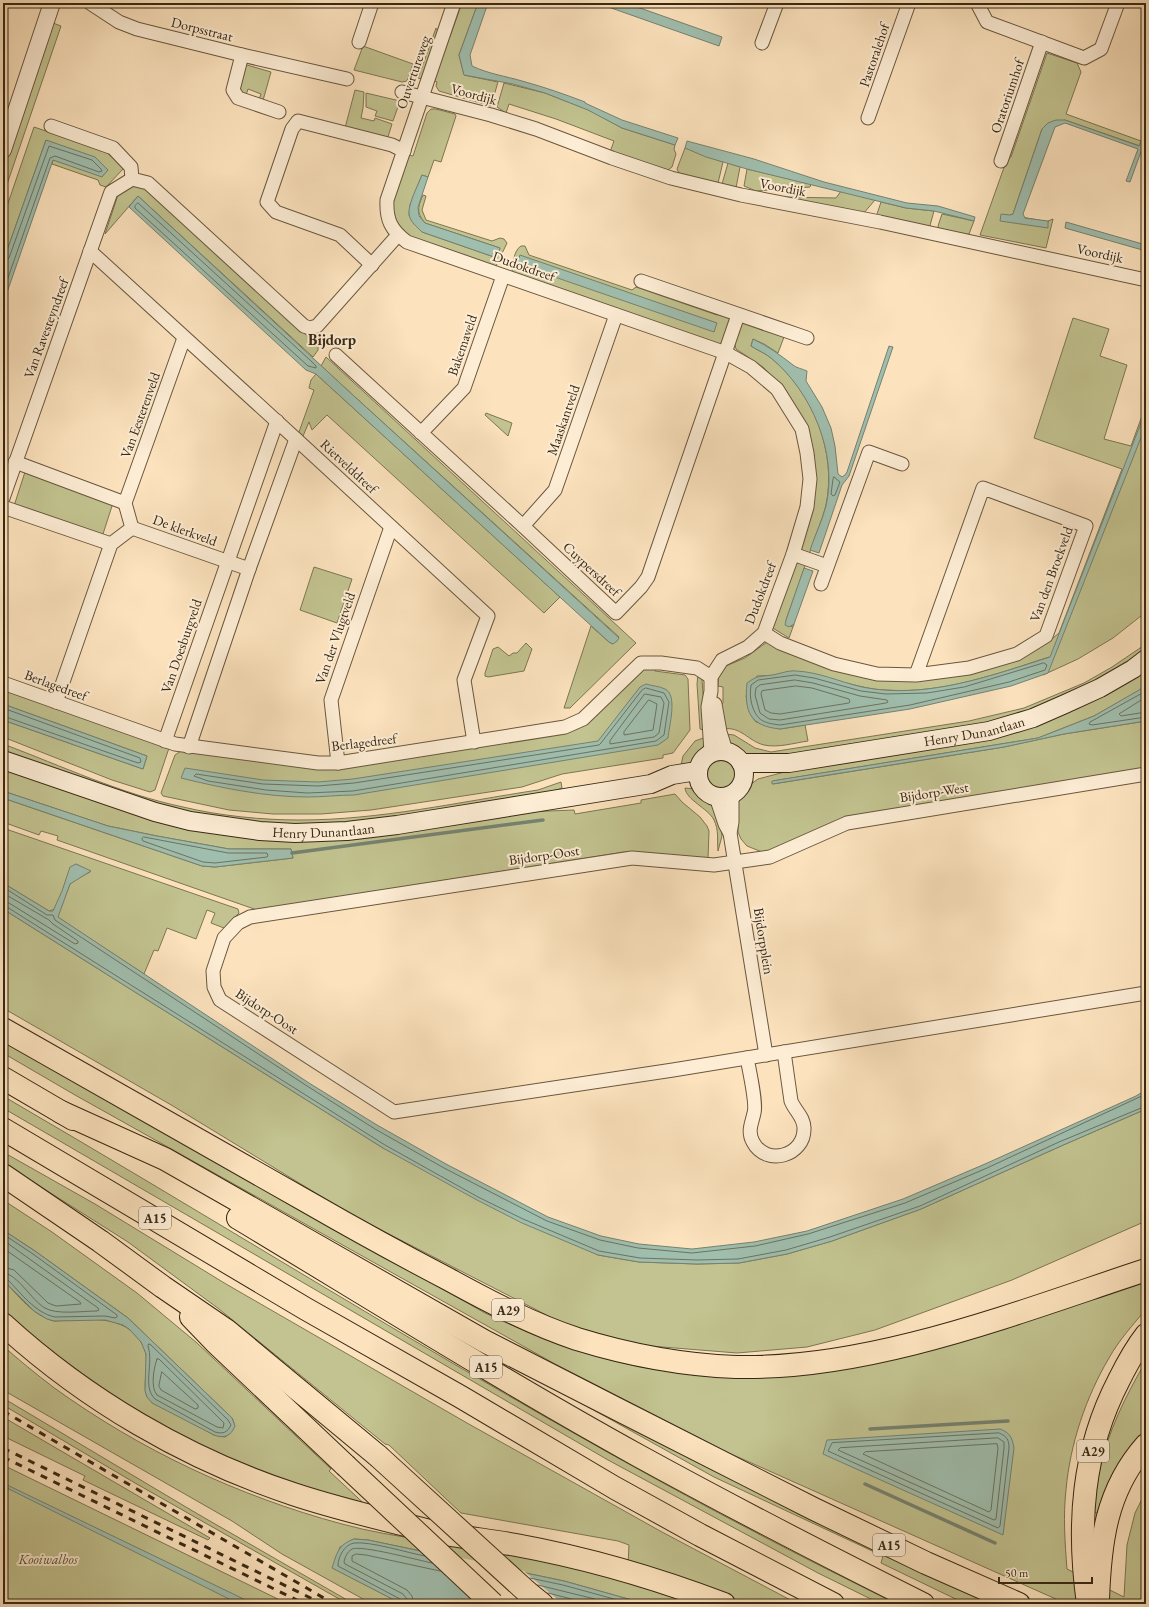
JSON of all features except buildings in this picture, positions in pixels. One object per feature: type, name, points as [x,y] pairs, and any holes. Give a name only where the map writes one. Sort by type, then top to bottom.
[{"type":"highway","name":"A29","points":[[3,1029],[381,1244],[483,1298],[538,1324],[575,1338],[620,1351],[671,1362],[736,1367],[806,1363],[850,1357],[905,1346],[969,1328],[1146,1270]]},
{"type":"highway","name":"A15","points":[[3,1078],[463,1354],[638,1456],[817,1551],[922,1604]]},
{"type":"highway","name":"A15","points":[[61,1112],[165,1159],[484,1341],[633,1418],[814,1509],[926,1563],[1019,1604]]},
{"type":"highway","name":"A15","points":[[3,1129],[306,1309],[461,1396],[615,1488],[833,1604]]},
{"type":"highway","points":[[3,1175],[226,1330],[378,1456],[542,1604]]},
{"type":"highway","points":[[163,1287],[215,1342],[494,1604]]},
{"type":"highway","points":[[3,1324],[72,1381],[114,1410],[174,1444],[239,1474],[293,1494],[418,1528],[516,1545],[596,1562],[678,1586],[724,1604]]},
{"type":"highway","name":"A29","points":[[1101,1592],[1082,1550],[1082,1510],[1086,1482],[1101,1421],[1113,1391],[1133,1355],[1146,1336]]},
{"type":"highway","points":[[1101,1592],[1102,1540],[1111,1505],[1125,1474],[1146,1445]]},
{"type":"highway","name":"A29","points":[[1088,1604],[1101,1592],[1114,1550],[1119,1525],[1130,1496],[1146,1466]]},
{"type":"main road","name":"Henry Dunantlaan","points":[[742,771],[989,731],[1033,718],[1100,688],[1133,669],[1146,659]]},
{"type":"main road","points":[[718,752],[732,753],[742,771],[739,788],[724,795],[704,790],[698,777],[702,760],[718,752]]},
{"type":"main road","name":"Henry Dunantlaan","points":[[3,760],[155,812],[190,821],[260,831],[295,833],[347,831],[397,825],[652,784],[670,787],[698,777]]},
{"type":"street","points":[[4,146],[52,3]]},
{"type":"street","name":"Dorpsstraat","points":[[90,3],[106,7],[119,22],[137,29],[348,79]]},
{"type":"street","points":[[359,42],[372,3]]},
{"type":"street","name":"Ouvertureweg","points":[[404,151],[454,3]]},
{"type":"street","points":[[762,43],[777,3]]},
{"type":"street","name":"Pastoralehof","points":[[868,118],[909,3]]},
{"type":"street","points":[[977,3],[987,22],[1084,58],[1101,49],[1118,3]]},
{"type":"street","name":"Oratoriumhof","points":[[1001,161],[1042,42]]},
{"type":"street","name":"Dorpsstraat","points":[[242,55],[233,90],[238,98],[279,112]]},
{"type":"street","points":[[402,92],[421,97]]},
{"type":"street","name":"Voordijk","points":[[421,97],[491,115],[536,129],[612,158],[671,178],[741,195],[880,222],[1146,280]]},
{"type":"street","points":[[51,126],[113,148],[131,166],[132,179],[148,182],[304,326],[310,328],[317,326],[372,265],[398,235],[392,227],[387,214],[387,200],[404,151],[392,146],[298,121],[292,128],[267,202],[276,212],[340,235],[372,265]]},
{"type":"street","name":"Van Ravesteyndreef","points":[[3,498],[111,192],[132,179]]},
{"type":"street","name":"Dudokdreef","points":[[398,235],[407,242],[726,353],[751,367],[777,389],[802,429],[808,453],[810,479],[807,507],[764,633],[748,647],[722,660],[711,677]]},
{"type":"street","name":"Rietvelddreef","points":[[90,251],[184,338],[296,438],[488,616],[464,680],[474,742]]},
{"type":"street","name":"Bakemaveld","points":[[421,433],[464,388],[503,276]]},
{"type":"street","points":[[641,281],[807,338]]},
{"type":"street","name":"Maaskantveld","points":[[523,526],[555,490],[616,315]]},
{"type":"street","points":[[726,353],[738,315]]},
{"type":"street","name":"Van Eesterenveld","points":[[125,503],[184,338]]},
{"type":"street","name":"Cuypersdreef","points":[[336,355],[616,613],[641,587],[648,577],[726,353]]},
{"type":"street","name":"Van Doesburgveld","points":[[165,741],[277,421]]},
{"type":"street","points":[[189,747],[249,570],[296,438]]},
{"type":"street","points":[[820,584],[869,452],[902,464]]},
{"type":"street","points":[[15,462],[125,503],[132,528],[111,544],[56,702]]},
{"type":"street","name":"Van den Broekveld","points":[[764,633],[780,643],[834,664],[877,674],[916,675],[969,668],[1017,654],[1046,636],[1086,526],[983,488],[916,675]]},
{"type":"street","points":[[3,507],[111,544]]},
{"type":"street","name":"Van der Vlugtveld","points":[[338,763],[331,700],[391,527]]},
{"type":"street","name":"De klerkveld","points":[[132,528],[227,562]]},
{"type":"street","name":"Dudokdreef","points":[[792,554],[827,566]]},
{"type":"street","points":[[227,562],[249,570]]},
{"type":"street","name":"Berlagedreef","points":[[3,683],[165,741],[189,747],[318,763],[338,763],[565,727],[583,719],[641,663],[660,663],[697,668],[711,677]]},
{"type":"street","points":[[711,677],[711,691],[708,707],[718,752]]},
{"type":"street","name":"Bijdorp-West","points":[[734,862],[770,857],[847,823],[1146,774]]},
{"type":"street","name":"Bijdorpplein","points":[[724,795],[725,824],[730,833],[766,1055]]},
{"type":"street","name":"Bijdorp-Oost","points":[[734,862],[714,865],[632,858],[250,917],[238,922],[224,938],[213,971],[214,987],[220,1000],[394,1112],[766,1055]]},
{"type":"street","points":[[766,1055],[1146,993]]},
{"type":"street","points":[[747,1058],[755,1110],[750,1123],[750,1136],[756,1147],[762,1152],[768,1155],[780,1157],[794,1151],[803,1138],[804,1130],[802,1118],[791,1101],[784,1052]]},
{"type":"green space","points":[[462,3],[478,3],[459,55],[464,75],[498,82],[491,106],[439,91],[436,86],[437,82],[434,81]]},
{"type":"green space","points":[[53,23],[61,26],[3,196],[3,170]]},
{"type":"green space","points":[[436,28],[439,33],[422,79],[418,78]]},
{"type":"green space","points":[[363,46],[413,64],[407,81],[402,82],[354,70]]},
{"type":"green space","points":[[1047,53],[1077,63],[1081,72],[1066,114],[1141,141],[1140,146],[1065,120],[1042,129],[1013,214],[1010,215],[1049,222],[1048,221],[1053,219],[1046,248],[980,235],[1007,159],[1011,157]]},
{"type":"green space","points":[[247,65],[271,72],[262,104],[258,102],[261,94],[248,89],[245,98],[238,92],[242,70]]},
{"type":"green space","points":[[504,83],[545,93],[589,110],[622,128],[675,145],[674,149],[676,154],[672,167],[668,170],[610,152],[614,141],[556,119],[509,104],[506,113],[497,107]]},
{"type":"green space","points":[[355,90],[364,92],[361,118],[374,121],[375,118],[392,124],[387,140],[345,128]]},
{"type":"green space","points":[[366,93],[400,101],[393,121],[375,116],[377,111],[366,107]]},
{"type":"green space","points":[[431,109],[455,114],[456,116],[441,162],[434,160],[428,177],[422,175],[410,205],[409,215],[422,232],[497,258],[500,248],[425,223],[419,212],[423,195],[426,196],[422,210],[426,220],[492,241],[500,238],[504,239],[507,243],[496,266],[407,235],[395,221],[393,211],[394,195],[409,155],[413,156],[427,113]]},
{"type":"green space","points":[[34,127],[105,151],[124,168],[106,187],[100,185],[98,180],[52,164],[53,160],[46,140],[3,262],[3,218]]},
{"type":"green space","points":[[685,148],[723,162],[718,183],[679,173],[677,169]]},
{"type":"green space","points":[[728,163],[740,167],[736,188],[722,184]]},
{"type":"green space","points":[[747,169],[811,184],[810,187],[756,191],[744,186]]},
{"type":"green space","points":[[130,185],[144,186],[318,346],[318,350],[313,357],[138,196],[105,234],[119,192]]},
{"type":"green space","points":[[841,191],[875,200],[863,214],[783,197],[836,198]]},
{"type":"green space","points":[[881,202],[906,208],[934,211],[929,229],[876,217]]},
{"type":"green space","points":[[942,214],[974,221],[969,234],[962,235],[940,231],[938,226]]},
{"type":"green space","points":[[525,246],[529,255],[632,290],[636,287],[717,315],[722,313],[730,318],[730,322],[721,345],[512,273],[514,258],[518,248]],"holes":[[[520,256],[716,323],[517,264]]]},
{"type":"green space","points":[[1073,318],[1109,329],[1100,356],[1127,365],[1104,439],[1131,446],[1146,405],[1146,612],[1113,638],[1078,659],[1043,675],[1049,657],[989,676],[948,686],[928,689],[886,690],[820,679],[757,676],[746,696],[752,717],[756,722],[780,729],[805,725],[808,741],[780,746],[769,746],[758,743],[735,730],[723,729],[720,706],[723,703],[723,687],[718,686],[719,671],[728,665],[745,658],[767,642],[866,678],[1003,662],[1046,644],[1059,633],[1122,469],[1034,438]]},
{"type":"green space","points":[[743,321],[759,324],[759,329],[784,337],[778,353],[753,339],[751,346],[771,358],[786,372],[799,388],[810,405],[818,424],[825,444],[828,464],[829,485],[826,505],[786,620],[792,627],[794,624],[789,638],[771,627],[815,484],[814,455],[805,421],[785,389],[763,367],[736,349],[734,341],[738,326]]},
{"type":"green space","points":[[326,357],[636,643],[570,708],[564,708],[591,626],[613,644],[619,637],[321,366]]},
{"type":"green space","points":[[316,374],[560,597],[544,613],[327,415],[312,430],[309,422],[303,436],[299,432],[314,390],[309,388],[311,380]]},
{"type":"green space","points":[[486,413],[512,423],[508,436],[485,415]]},
{"type":"green space","points":[[25,472],[113,503],[102,537],[14,506]]},
{"type":"green space","points":[[314,567],[352,579],[337,623],[300,610]]},
{"type":"green space","points":[[526,643],[532,649],[524,671],[488,677],[485,676],[493,649],[498,647],[509,656],[513,653],[517,653]]},
{"type":"green space","points":[[1146,644],[1146,651],[1087,688],[998,722],[780,757],[744,755],[730,744],[725,734],[734,735],[755,748],[771,752],[969,721],[1024,708],[1084,683],[1112,667]]},
{"type":"green space","points":[[655,667],[655,671],[685,675],[688,679],[690,730],[673,753],[663,755],[663,758],[562,774],[522,787],[371,810],[321,814],[273,814],[229,810],[163,796],[161,793],[175,755],[181,751],[318,767],[570,730],[640,670]]},
{"type":"green space","points":[[1146,668],[1146,686],[1142,689],[1094,716],[1038,738],[773,781],[772,783],[1004,747],[1064,734],[1146,721],[1146,769],[846,817],[770,850],[762,852],[747,846],[741,839],[738,832],[738,798],[746,788],[758,779],[800,768],[967,741]]},
{"type":"green space","points":[[698,674],[702,680],[706,731],[700,729],[697,684]]},
{"type":"green space","points":[[3,688],[169,748],[155,790],[150,792],[112,780],[3,737],[3,720],[143,769],[147,756],[3,704]]},
{"type":"green space","points":[[706,737],[704,748],[698,759],[692,764],[681,765],[683,756],[695,741]]},
{"type":"green space","points":[[3,744],[137,795],[197,810],[256,818],[300,820],[360,817],[419,810],[538,790],[561,782],[562,788],[542,795],[381,821],[285,826],[180,813],[3,754]]},
{"type":"green space","points":[[721,758],[732,762],[736,773],[732,784],[721,788],[710,784],[706,773],[710,762]]},
{"type":"green space","points":[[3,766],[291,840],[525,812],[574,810],[575,814],[641,803],[641,800],[675,794],[700,817],[707,826],[709,831],[708,858],[694,859],[624,852],[257,910],[57,840],[58,836],[41,831],[39,835],[3,822],[3,798],[202,866],[215,867],[293,858],[291,849],[229,849],[108,826],[3,791]]},
{"type":"green space","points":[[685,788],[694,789],[712,803],[722,836],[718,851],[717,831],[714,820],[689,796]]},
{"type":"green space","points":[[3,828],[238,909],[239,913],[224,928],[211,923],[215,913],[207,910],[196,939],[167,928],[158,951],[154,950],[144,974],[57,917],[70,884],[90,872],[76,864],[55,909],[49,911],[3,883]]},
{"type":"green space","points":[[3,909],[383,1148],[598,1255],[639,1262],[697,1264],[739,1263],[787,1254],[832,1241],[921,1209],[1146,1109],[1146,1221],[1012,1280],[875,1330],[807,1347],[737,1353],[638,1345],[562,1323],[350,1214],[173,1106],[3,1008]]},
{"type":"green space","points":[[3,1039],[485,1313],[527,1332],[570,1348],[636,1366],[682,1373],[750,1377],[1146,1277],[1146,1309],[1113,1351],[1093,1389],[1080,1421],[1068,1473],[1064,1520],[1067,1569],[1124,1597],[1127,1545],[1135,1513],[1146,1491],[1146,1604],[1067,1604],[729,1453],[555,1364],[75,1095],[3,1053]]},
{"type":"green space","points":[[3,1096],[540,1414],[721,1514],[897,1604],[881,1604],[818,1573],[608,1460],[3,1108]]},
{"type":"green space","points":[[3,1152],[95,1204],[226,1284],[467,1423],[662,1532],[798,1604],[743,1604],[628,1564],[629,1545],[618,1541],[461,1513],[389,1445],[385,1444],[219,1309],[128,1242],[3,1163]]},
{"type":"green space","points":[[3,1200],[52,1232],[137,1293],[197,1343],[331,1469],[329,1471],[372,1511],[268,1474],[217,1453],[168,1428],[124,1402],[82,1374],[3,1311],[3,1280],[26,1304],[39,1315],[46,1318],[54,1321],[88,1319],[110,1321],[121,1325],[130,1330],[138,1338],[146,1352],[147,1365],[145,1386],[147,1397],[214,1435],[225,1437],[233,1429],[234,1424],[232,1418],[128,1318],[35,1251],[3,1230]]},
{"type":"green space","points":[[3,1346],[53,1387],[120,1431],[191,1469],[265,1500],[303,1513],[363,1529],[492,1550],[560,1564],[699,1604],[646,1604],[564,1581],[368,1540],[354,1539],[340,1547],[333,1568],[402,1604],[372,1604],[282,1554],[232,1521],[3,1390]]},
{"type":"green space","points":[[485,1347],[1005,1604],[966,1604],[881,1563],[883,1556],[714,1477],[572,1398]]},
{"type":"green space","points":[[1146,1361],[1146,1429],[1122,1458],[1104,1493],[1097,1513],[1093,1512],[1102,1458],[1107,1443],[1124,1401]]},
{"type":"green space","points":[[3,1398],[196,1513],[354,1604],[348,1604],[135,1483],[3,1405]]},
{"type":"green space","points":[[3,1417],[210,1538],[208,1540],[83,1480],[85,1476],[3,1436]]},
{"type":"green space","name":"Kooiwalbos","points":[[3,1465],[288,1604],[3,1604]]},
{"type":"water","points":[[478,3],[488,3],[470,55],[472,66],[491,73],[562,93],[585,102],[622,120],[678,138],[675,145],[622,128],[588,110],[545,93],[513,84],[464,75],[459,55]]},
{"type":"water","points":[[597,3],[626,3],[722,37],[719,46]]},
{"type":"water","points":[[1056,120],[1065,120],[1139,146],[1146,128],[1146,138],[1130,182],[1126,181],[1138,149],[1065,123],[1055,127],[1023,214],[1025,218],[1048,221],[1048,228],[1000,221],[1001,214],[1013,214],[1042,129],[1048,123]]},
{"type":"water","points":[[46,140],[95,157],[108,170],[102,177],[53,160],[3,304],[3,262]]},
{"type":"water","points":[[687,141],[754,159],[824,182],[907,203],[938,206],[975,217],[974,221],[934,211],[906,208],[747,169],[706,157],[685,148]]},
{"type":"water","points":[[422,175],[428,177],[418,207],[419,216],[425,223],[500,248],[497,258],[422,232],[414,224],[410,217],[409,210]]},
{"type":"water","points":[[138,196],[619,638],[617,641],[613,644],[609,642],[316,374],[306,370],[129,207]]},
{"type":"water","points":[[1066,222],[1146,245],[1146,251],[1065,228]]},
{"type":"water","points":[[520,255],[717,323],[714,332],[517,264]]},
{"type":"water","points":[[753,339],[774,351],[794,366],[807,371],[806,381],[822,407],[831,428],[835,446],[838,474],[842,477],[847,472],[889,346],[893,347],[849,476],[842,485],[819,553],[810,550],[823,517],[829,486],[825,445],[810,406],[799,388],[786,372],[771,358],[751,346]]},
{"type":"water","points":[[1146,410],[1146,425],[1048,673],[1011,686],[910,709],[780,729],[762,725],[751,716],[748,710],[747,702],[747,683],[759,677],[790,671],[805,672],[862,687],[886,690],[910,690],[957,684],[1004,672],[1050,657]]},
{"type":"water","points":[[804,568],[813,571],[794,624],[789,627],[785,625],[786,620]]},
{"type":"water","points":[[646,684],[665,689],[669,692],[671,698],[672,711],[668,738],[658,745],[354,795],[292,797],[260,794],[181,778],[185,768],[263,780],[318,782],[353,779],[598,741],[640,687]]},
{"type":"water","points":[[1146,686],[1146,690],[1144,692],[1146,694],[1146,721],[1064,734],[1004,747],[772,784],[772,781],[1038,738],[1094,716]]},
{"type":"water","points":[[3,704],[147,756],[143,769],[3,720]]},
{"type":"water","points":[[3,791],[108,826],[229,849],[291,849],[293,858],[215,867],[202,866],[3,798]]},
{"type":"water","points":[[76,864],[91,871],[70,884],[58,917],[309,1083],[377,1125],[446,1164],[548,1217],[601,1236],[639,1244],[692,1249],[754,1242],[807,1231],[903,1199],[985,1164],[1136,1096],[1146,1090],[1146,1109],[921,1209],[832,1241],[787,1254],[739,1263],[697,1264],[639,1262],[598,1255],[522,1223],[383,1148],[3,909],[3,883],[49,911],[53,911],[70,867]]},
{"type":"water","points":[[3,1230],[35,1251],[128,1318],[232,1418],[235,1426],[231,1432],[224,1437],[214,1435],[152,1403],[147,1397],[145,1391],[146,1354],[141,1342],[129,1329],[123,1325],[105,1320],[54,1321],[47,1319],[34,1311],[3,1280]]},
{"type":"water","points":[[1000,1429],[1010,1436],[1014,1448],[1003,1535],[823,1454],[827,1440]]},
{"type":"water","points":[[3,1483],[254,1604],[239,1604],[3,1486]]},
{"type":"water","points":[[354,1539],[368,1540],[564,1581],[646,1604],[402,1604],[332,1568],[341,1547]]},
{"type":"pier","points":[[418,1549],[524,1571],[563,1604],[478,1604]]},
{"type":"waterway","points":[[292,853],[543,820]]},
{"type":"waterway","points":[[870,1429],[1008,1421]]},
{"type":"waterway","points":[[865,1484],[995,1543]]},
{"type":"railway","points":[[3,1411],[334,1604]]},
{"type":"railway","points":[[3,1448],[323,1604]]},
{"type":"railway","points":[[3,1457],[305,1604]]},
{"type":"district","name":"Bijdorp","points":[[332,340]]}]
